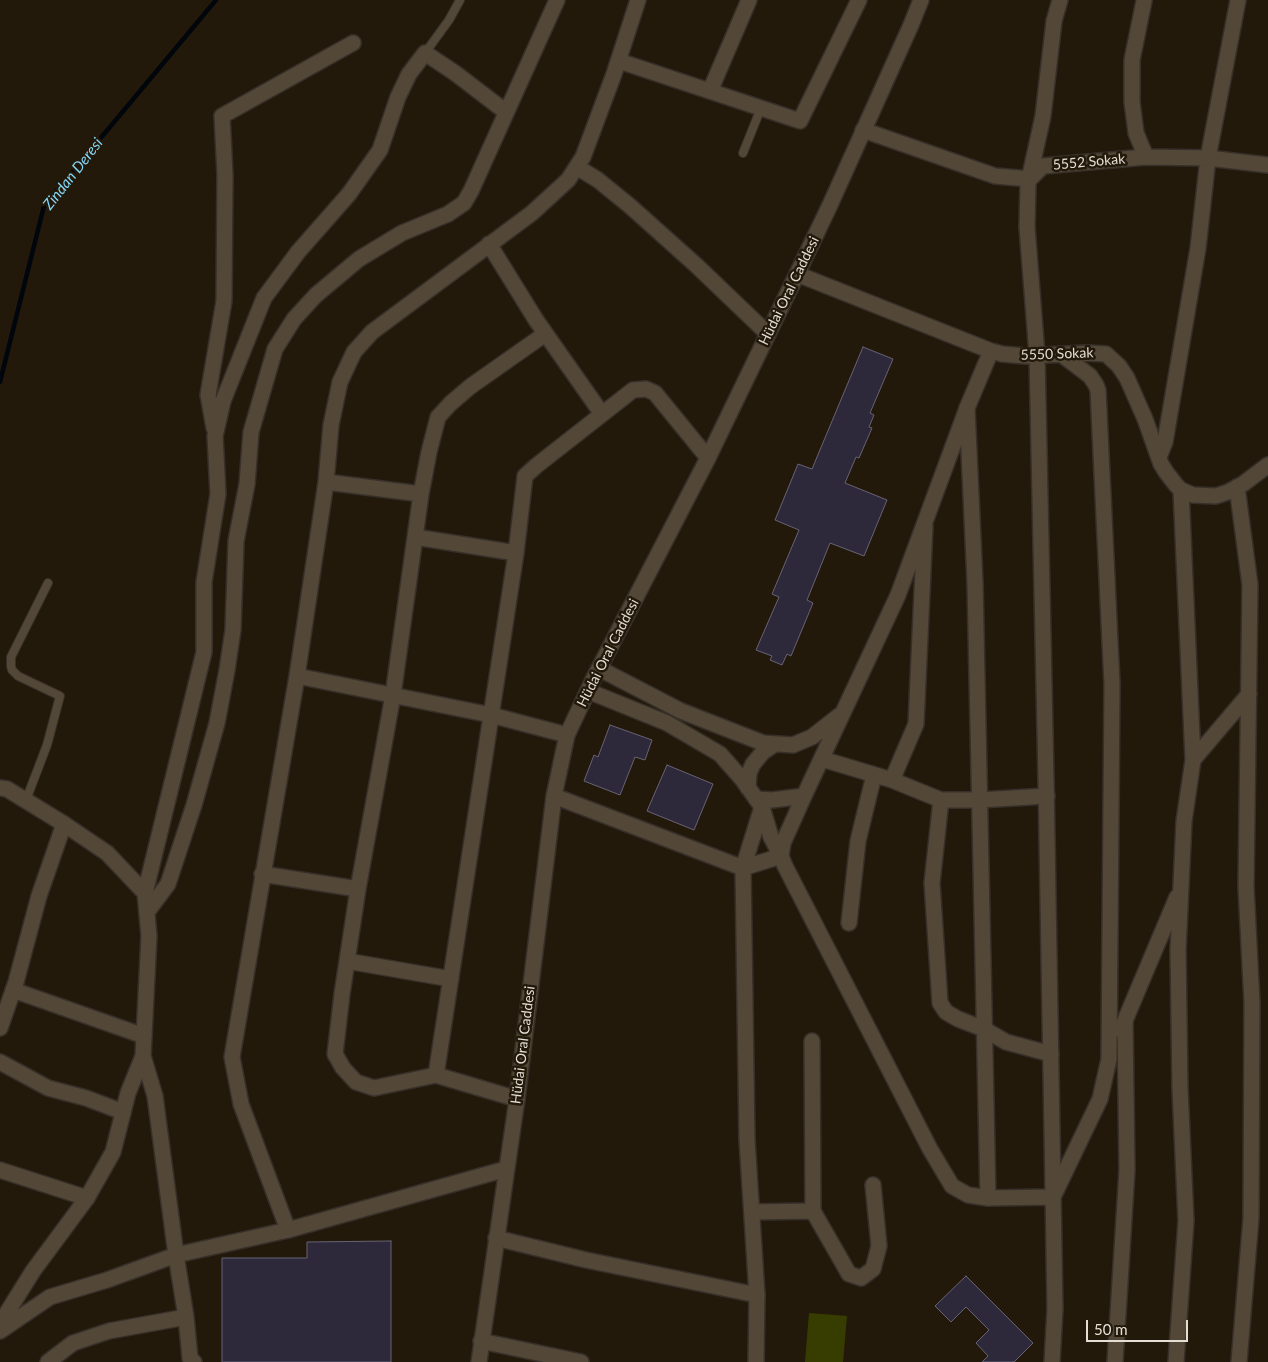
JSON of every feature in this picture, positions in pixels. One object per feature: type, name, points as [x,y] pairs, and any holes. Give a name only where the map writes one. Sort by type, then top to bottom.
[{"type":"street","points":[[146,912],[168,884],[194,805],[217,722],[233,630],[236,541],[247,484],[252,432],[275,349],[299,313],[316,295],[359,258],[402,233],[448,214],[464,203],[557,0]]},
{"type":"street","points":[[288,1230],[241,1104],[232,1057],[297,676],[326,482],[331,425],[340,382],[354,352],[372,332],[532,213],[568,180],[583,157],[619,61],[638,0]]},
{"type":"street","points":[[710,91],[749,0]]},
{"type":"street","points":[[619,61],[800,121],[859,0]]},
{"type":"street","name":"Hüdai Oral Caddesi","points":[[479,1362],[517,1099],[554,796],[567,735],[708,458],[797,274],[830,205],[921,0]]},
{"type":"street","points":[[1052,1362],[1055,1309],[1047,796],[1037,355],[1027,227],[1030,179],[1043,116],[1054,21],[1060,0]]},
{"type":"street","points":[[1159,457],[1165,442],[1198,248],[1208,158],[1238,0]]},
{"type":"street","points":[[1144,1],[1132,60],[1132,102],[1136,132],[1146,157]]},
{"type":"street","points":[[0,1324],[33,1271],[87,1198],[113,1152],[128,1093],[143,1056],[149,936],[145,893],[204,652],[204,582],[218,494],[215,436],[208,395],[224,301],[225,175],[222,116],[353,43]]},
{"type":"street","points":[[215,436],[223,401],[264,298],[298,252],[350,194],[380,150],[398,97],[409,74],[425,53],[506,112]]},
{"type":"street","points":[[863,130],[994,176],[1030,179]]},
{"type":"street","name":"5552 Sokak","points":[[1030,179],[1043,166],[1146,157],[1208,158],[1268,165]]},
{"type":"street","points":[[576,167],[598,180],[630,206],[697,266],[768,334]]},
{"type":"street","points":[[489,244],[546,334],[602,414]]},
{"type":"street","name":"5550 Sokak","points":[[797,274],[990,351],[1013,356],[1106,354],[1120,366],[1127,378],[1166,472],[1181,490]]},
{"type":"street","points":[[517,1099],[436,1075],[374,1088],[356,1082],[343,1068],[336,1054],[347,961],[393,696],[421,494],[438,417],[471,386],[546,334]]},
{"type":"street","points":[[782,856],[783,843],[898,595],[990,351]]},
{"type":"street","points":[[1061,354],[1090,376],[1098,390],[1112,684],[1109,1059]]},
{"type":"street","points":[[436,1075],[516,553],[525,476],[633,390],[646,389],[655,393],[708,458]]},
{"type":"street","points":[[967,408],[974,582],[988,1198]]},
{"type":"street","points":[[1176,1362],[1186,1221],[1180,1089],[1178,960],[1184,821],[1193,760],[1181,490],[1193,495],[1216,496],[1237,487],[1268,465]]},
{"type":"street","points":[[326,482],[421,494]]},
{"type":"street","points":[[1237,487],[1250,586],[1246,887],[1252,1003],[1251,1218],[1239,1362]]},
{"type":"street","points":[[892,780],[916,724],[925,522]]},
{"type":"street","points":[[415,537],[516,553]]},
{"type":"street","points":[[600,670],[681,711],[763,743],[793,745],[822,758],[892,780],[941,800],[1047,796]]},
{"type":"street","points":[[297,676],[491,714],[567,735]]},
{"type":"street","points":[[588,691],[667,723],[720,754],[742,779],[755,798],[785,866],[930,1149],[952,1186],[968,1196],[988,1198],[1053,1197]]},
{"type":"street","points":[[1193,760],[1249,694]]},
{"type":"street","points":[[793,745],[812,737],[844,712]]},
{"type":"street","points":[[756,1362],[757,1295],[747,1130],[743,868],[755,798],[749,773],[753,764],[763,752],[775,744]]},
{"type":"street","points":[[849,922],[858,841],[874,775]]},
{"type":"street","points":[[0,788],[7,789],[26,800],[107,853],[145,893]]},
{"type":"street","points":[[554,796],[743,868],[782,856]]},
{"type":"street","points":[[755,798],[772,800],[804,796]]},
{"type":"street","points":[[941,800],[932,883],[940,1003],[946,1012],[984,1029],[1006,1042],[1051,1054]]},
{"type":"street","points":[[0,1028],[13,990],[39,896],[64,824]]},
{"type":"street","points":[[262,874],[358,889]]},
{"type":"street","points":[[1053,1197],[1100,1099],[1109,1059],[1181,886]]},
{"type":"street","points":[[347,961],[451,979]]},
{"type":"street","points":[[13,990],[144,1036]]},
{"type":"street","points":[[1116,1362],[1127,1170],[1125,1021]]},
{"type":"street","points":[[812,1041],[813,1211],[849,1274],[861,1278],[873,1269],[879,1246],[873,1185]]},
{"type":"street","points":[[143,1056],[155,1096],[186,1317],[190,1361]]},
{"type":"street","points":[[0,1062],[48,1088],[86,1098],[123,1112]]},
{"type":"street","points":[[0,1331],[50,1297],[176,1256],[288,1230],[506,1169]]},
{"type":"street","points":[[0,1170],[87,1198]]},
{"type":"street","points":[[752,1212],[813,1211]]},
{"type":"street","points":[[496,1238],[586,1260],[757,1295]]},
{"type":"street","points":[[48,1362],[74,1343],[109,1332],[186,1317]]},
{"type":"street","points":[[482,1341],[581,1362]]},
{"type":"lane","points":[[425,53],[449,20],[460,0]]},
{"type":"lane","points":[[742,153],[760,108]]},
{"type":"lane","points":[[26,800],[47,745],[60,696],[18,676],[12,670],[11,657],[48,583]]},
{"type":"green space","points":[[809,1313],[847,1316],[843,1362],[805,1362]]},
{"type":"building","points":[[863,347],[893,359],[870,413],[874,415],[869,427],[872,428],[859,458],[856,457],[845,483],[887,500],[864,556],[830,543],[807,600],[813,603],[791,656],[787,654],[782,665],[770,660],[772,656],[756,650],[779,597],[772,594],[799,530],[775,520],[798,464],[812,469]]},
{"type":"building","points":[[610,725],[652,740],[645,760],[635,757],[620,795],[584,781],[594,755],[598,757]]},
{"type":"building","points":[[667,765],[713,784],[694,830],[647,811]]},
{"type":"building","points":[[391,1241],[391,1362],[222,1362],[222,1258],[307,1258],[307,1242]]},
{"type":"building","points":[[966,1276],[1033,1343],[1014,1362],[982,1362],[988,1356],[976,1343],[989,1330],[966,1307],[951,1322],[935,1306]]},
{"type":"waterway","name":"Zindan Deresi","points":[[0,382],[44,206],[216,0]]}]
